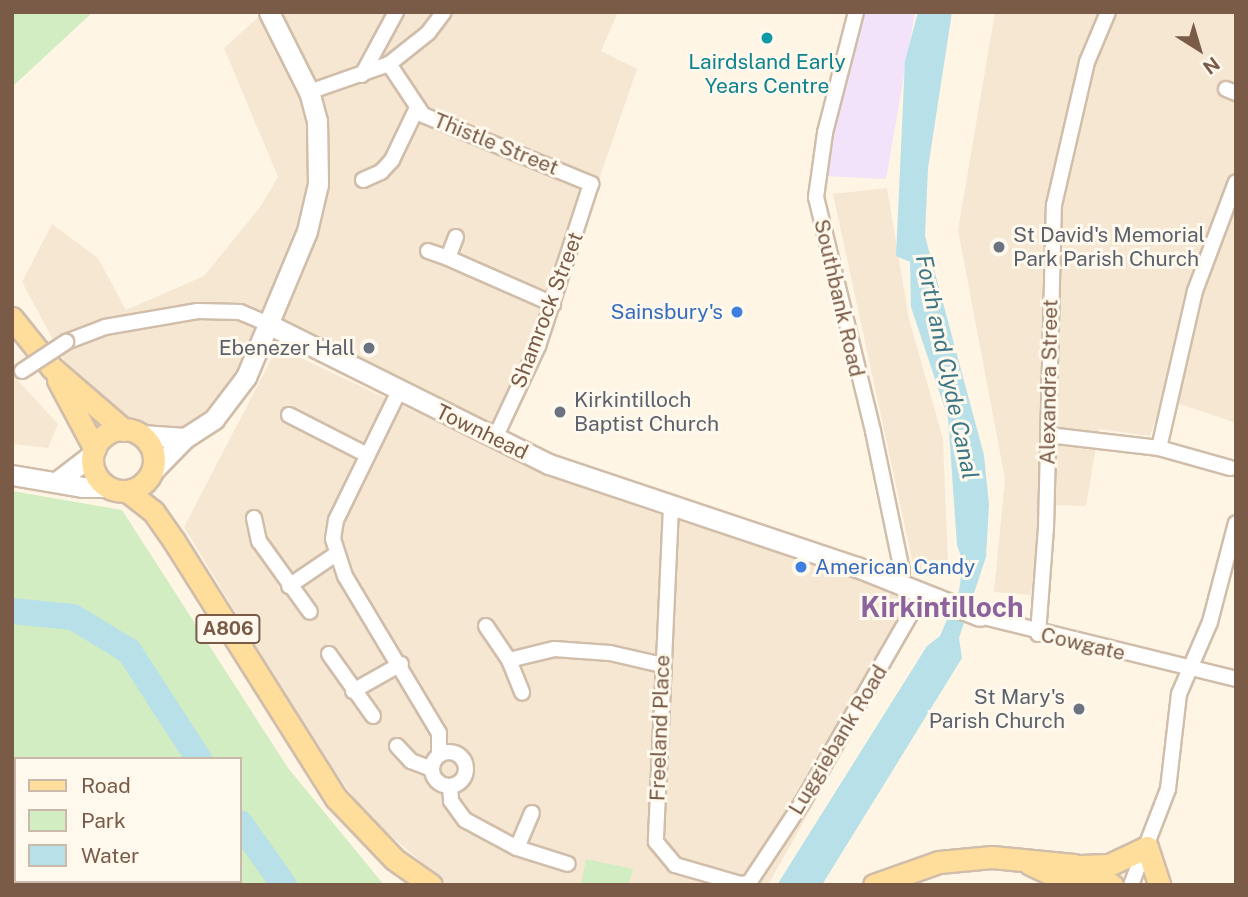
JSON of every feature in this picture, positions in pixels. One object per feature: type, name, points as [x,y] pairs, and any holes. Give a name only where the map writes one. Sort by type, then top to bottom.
[{"type":"main road","points":[[12,318],[52,368],[94,451],[95,473],[117,489],[150,475],[153,452],[52,368]]},
{"type":"main road","points":[[94,451],[109,433],[132,432]]},
{"type":"main road","name":"A806","points":[[150,475],[153,511]]},
{"type":"main road","name":"A806","points":[[117,489],[153,511],[335,798],[394,859],[431,885]]},
{"type":"main road","points":[[1075,875],[1102,867],[1147,847],[1159,885]]},
{"type":"main road","points":[[874,885],[954,859],[1022,860],[1112,885]]},
{"type":"street","points":[[150,475],[185,438],[214,419],[233,397],[254,364],[307,232],[318,184],[320,153],[309,92],[269,12]]},
{"type":"street","points":[[362,75],[396,12]]},
{"type":"street","points":[[309,92],[389,64],[428,33],[444,12]]},
{"type":"street","name":"Southbank Road","points":[[856,12],[825,132],[817,197],[873,431],[902,571],[898,583]]},
{"type":"street","name":"Alexandra Street","points":[[1038,634],[1048,435],[1054,205],[1087,62],[1108,12]]},
{"type":"street","name":"Thistle Street","points":[[389,64],[416,110],[587,181]]},
{"type":"street","points":[[363,180],[381,173],[392,160],[416,110]]},
{"type":"street","name":"Shamrock Street","points":[[495,438],[552,304],[591,190],[587,181]]},
{"type":"street","points":[[1159,448],[1195,291],[1236,182]]},
{"type":"street","points":[[447,258],[456,237]]},
{"type":"street","points":[[428,251],[552,304]]},
{"type":"street","points":[[17,373],[66,342],[105,327],[198,311],[240,312],[270,325]]},
{"type":"street","name":"Townhead","points":[[270,325],[549,464],[898,583],[927,596]]},
{"type":"street","points":[[399,391],[336,520],[336,554],[439,733],[439,754],[432,769]]},
{"type":"street","points":[[289,415],[367,456]]},
{"type":"street","points":[[132,432],[185,438]]},
{"type":"street","points":[[1048,435],[1159,448],[1230,468]]},
{"type":"street","points":[[59,480],[94,451]]},
{"type":"street","points":[[12,475],[59,480],[82,487],[117,489]]},
{"type":"street","name":"Freeland Place","points":[[671,507],[656,842],[662,854],[675,865],[741,884],[749,883]]},
{"type":"street","points":[[254,518],[259,541],[310,612]]},
{"type":"street","points":[[1131,885],[1168,789],[1179,694],[1210,622],[1236,523]]},
{"type":"street","points":[[289,586],[336,554]]},
{"type":"street","name":"Cowgate","points":[[927,596],[1038,634],[1236,679]]},
{"type":"street","name":"Luggiebank Road","points":[[749,883],[802,803],[927,596]]},
{"type":"street","points":[[486,626],[509,660],[522,692]]},
{"type":"street","points":[[509,660],[554,649],[610,653],[662,665]]},
{"type":"street","points":[[329,654],[373,716]]},
{"type":"street","points":[[353,691],[401,664]]},
{"type":"street","points":[[397,746],[411,761],[432,769],[440,783],[450,786],[464,777],[464,761],[450,751],[439,754]]},
{"type":"street","points":[[450,786],[451,801],[465,820],[517,848],[568,864]]},
{"type":"street","points":[[517,848],[532,813]]},
{"type":"shaded area","points":[[264,12],[618,12],[601,51],[637,69],[557,302],[496,431],[259,317],[249,361],[217,404],[182,432],[124,424],[66,364],[22,282],[52,224],[98,258],[126,310],[204,276],[261,206],[278,177],[224,48]]},
{"type":"shaded area","points":[[863,12],[915,12],[886,179],[826,176],[839,96]]},
{"type":"shaded area","points":[[995,12],[1236,12],[1236,423],[1162,398],[1150,436],[1099,429],[1086,506],[1041,505],[1031,595],[994,592],[1005,479],[958,230]]},
{"type":"shaded area","points":[[887,188],[909,319],[943,439],[948,562],[934,577],[915,573],[833,194]]},
{"type":"shaded area","points":[[284,350],[560,480],[678,521],[809,557],[927,602],[768,885],[448,885],[368,816],[320,752],[184,527],[274,354]]},
{"type":"shaded area","points":[[12,374],[58,424],[48,448],[12,444]]},
{"type":"green space","points":[[12,12],[93,12],[12,87]]},
{"type":"green space","points":[[12,491],[122,510],[288,768],[384,885],[12,885]]},
{"type":"green space","points":[[586,859],[633,869],[629,885],[581,885]]},
{"type":"water","name":"Forth and Clyde Canal","points":[[918,12],[952,12],[928,168],[925,236],[984,455],[989,505],[986,557],[959,638],[962,658],[822,885],[777,885],[927,646],[940,636],[959,591],[963,562],[957,545],[948,418],[911,307],[910,262],[896,256],[905,61]]},
{"type":"waterway","points":[[12,611],[73,617],[129,651],[198,757]]},
{"type":"waterway","points":[[242,826],[284,885]]},
{"type":"place","name":"Lairdsland Early Years Centre","points":[[767,38]]},
{"type":"place","name":"St David's Memorial Park Parish Church","points":[[999,247]]},
{"type":"place","name":"Sainsbury's","points":[[737,312]]},
{"type":"place","name":"Ebenezer Hall","points":[[369,348]]},
{"type":"place","name":"Kirkintilloch Baptist Church","points":[[560,412]]},
{"type":"place","name":"American Candy","points":[[801,567]]},
{"type":"place","name":"St Mary's Parish Church","points":[[1079,709]]},
{"type":"district","name":"Kirkintilloch","points":[[942,607]]}]
